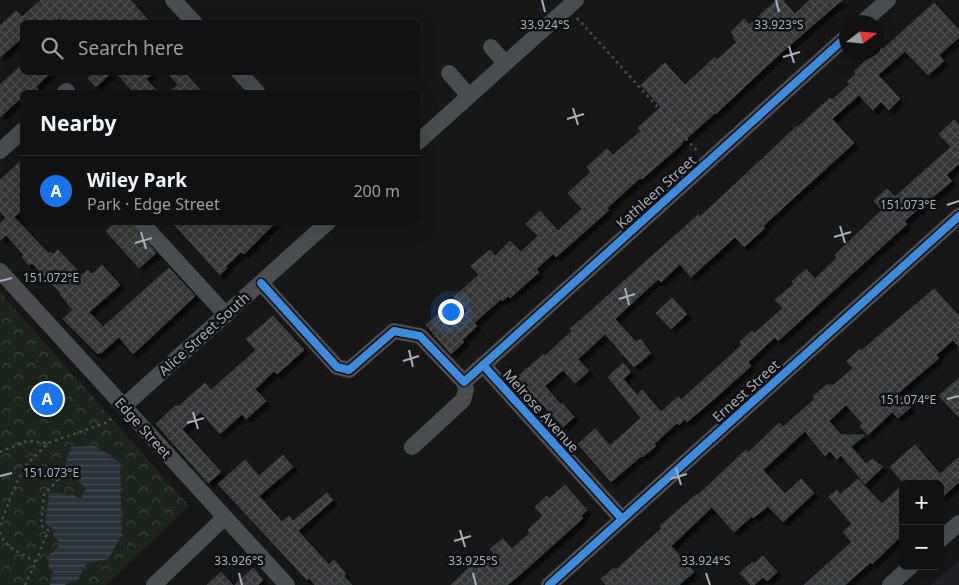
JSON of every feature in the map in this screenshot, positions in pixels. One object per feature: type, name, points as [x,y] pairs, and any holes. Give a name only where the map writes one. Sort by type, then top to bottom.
[{"type":"street","points":[[173,0],[192,20]]},
{"type":"street","points":[[871,15],[888,0]]},
{"type":"street","points":[[420,140],[572,4]]},
{"type":"street","name":"Kathleen Street","points":[[483,365],[839,43]]},
{"type":"street","points":[[491,47],[506,63]]},
{"type":"street","points":[[449,73],[469,96]]},
{"type":"street","points":[[242,75],[255,90]]},
{"type":"street","points":[[0,151],[20,133]]},
{"type":"street","name":"Ernest Street","points":[[549,585],[959,216]]},
{"type":"street","points":[[144,225],[226,315]]},
{"type":"street","name":"Alice Street South","points":[[124,406],[325,225]]},
{"type":"street","name":"Edge Street","points":[[0,271],[287,585]]},
{"type":"street","points":[[261,283],[337,367],[349,370],[394,331],[420,336],[464,382],[466,390],[463,400],[412,447]]},
{"type":"street","points":[[464,382],[483,365]]},
{"type":"street","name":"Melrose Avenue","points":[[483,365],[622,519]]},
{"type":"street","points":[[154,585],[225,517]]},
{"type":"street","points":[[944,536],[959,523]]},
{"type":"street","points":[[890,585],[906,570]]},
{"type":"path","points":[[572,4],[707,163]]},
{"type":"path","points":[[0,452],[27,441],[48,443],[108,422],[124,406]]},
{"type":"path","points":[[0,525],[12,491],[25,466],[48,443]]},
{"type":"path","points":[[25,585],[48,530],[41,525],[44,495],[63,474]]},
{"type":"path","points":[[0,532],[7,545],[36,562]]},
{"type":"shaded area","points":[[95,446],[120,463],[122,535],[108,559],[86,563],[78,580],[64,585],[50,585],[53,571],[49,569],[48,556],[59,546],[59,542],[53,535],[55,530],[45,524],[49,494],[73,494],[79,499],[81,498],[85,489],[83,485],[80,484],[75,474],[71,476],[66,474],[64,469],[71,447]]},
{"type":"shaded area","points":[[959,560],[959,585],[931,585]]},
{"type":"green space","points":[[0,292],[189,506],[106,585],[0,585]]},
{"type":"building","points":[[41,0],[130,0],[148,20],[60,20],[59,18],[56,20],[20,20],[20,40],[0,57],[0,26],[16,11],[22,17]]},
{"type":"building","points":[[777,0],[782,0],[795,14],[810,0],[842,0],[783,51],[673,152],[642,179],[640,178],[607,208],[609,210],[556,257],[553,254],[536,269],[539,272],[510,298],[508,296],[502,301],[501,299],[474,323],[477,326],[451,354],[426,325],[439,314],[450,327],[467,311],[454,297],[479,275],[471,266],[490,250],[495,256],[510,241],[521,252],[538,236],[526,224],[540,211],[558,231],[582,209],[568,193],[591,172],[587,167],[607,149],[613,155],[641,131],[638,128],[661,107],[641,85],[665,63],[685,85],[714,58],[717,60],[737,42],[731,32],[744,19],[749,25]]},
{"type":"building","points":[[934,3],[959,30],[959,37],[939,55],[944,61],[928,75],[905,51],[878,75],[900,99],[889,110],[881,102],[873,110],[859,95],[832,119],[854,143],[763,226],[765,228],[744,247],[735,237],[691,277],[680,264],[661,282],[658,279],[615,319],[636,342],[640,339],[651,353],[634,367],[605,334],[578,359],[589,371],[575,383],[563,370],[545,386],[574,417],[563,427],[543,405],[541,407],[529,396],[515,379],[544,354],[545,356],[572,331],[570,329],[698,215],[700,217],[796,127],[830,98],[832,100],[850,84],[847,82],[856,74],[854,72],[866,60],[884,60],[884,48]]},
{"type":"building","points":[[20,67],[20,75],[48,75],[36,87],[39,90],[20,90],[20,99],[0,117],[0,85]]},
{"type":"building","points":[[90,75],[109,75],[96,87],[88,78]]},
{"type":"building","points":[[119,75],[151,75],[146,79],[156,90],[131,90]]},
{"type":"building","points":[[170,75],[187,75],[200,90],[172,90],[178,85]]},
{"type":"building","points":[[954,120],[959,126],[959,164],[946,175],[952,181],[904,221],[907,224],[778,341],[775,337],[748,362],[751,366],[714,399],[687,422],[685,419],[679,425],[677,423],[654,444],[656,446],[641,456],[611,482],[578,444],[595,429],[610,446],[641,418],[608,377],[623,363],[631,372],[623,379],[637,395],[642,390],[661,412],[678,397],[681,400],[742,345],[740,342],[752,331],[754,334],[783,308],[775,300],[794,284],[792,282],[806,269],[815,279],[837,258],[835,255],[882,210],[874,201],[887,189],[895,197],[951,147],[939,134]]},
{"type":"building","points":[[20,162],[20,212],[14,217],[20,225],[49,254],[51,252],[53,255],[58,250],[82,275],[88,270],[91,274],[95,272],[102,265],[120,285],[89,312],[103,327],[169,268],[195,296],[133,354],[119,337],[98,354],[63,319],[73,310],[61,293],[32,263],[29,265],[22,257],[24,255],[6,235],[0,240],[0,224],[6,218],[0,211],[0,180]]},
{"type":"building","points":[[112,225],[133,225],[156,253],[139,268],[106,231]]},
{"type":"building","points":[[175,225],[273,225],[244,254],[241,252],[226,266],[227,268],[220,275]]},
{"type":"building","points":[[934,289],[959,316],[959,347],[953,340],[936,355],[939,358],[898,393],[911,407],[898,418],[892,412],[868,435],[860,426],[863,424],[846,405],[829,421],[841,435],[865,435],[851,447],[866,464],[872,459],[883,467],[865,484],[841,455],[837,459],[830,451],[825,456],[805,431],[763,470],[785,494],[801,479],[814,493],[783,522],[768,506],[753,518],[752,516],[734,532],[712,507],[671,546],[694,572],[679,585],[606,585],[601,579],[614,568],[616,570],[662,528],[660,526],[698,495],[746,450],[748,453],[779,423],[783,427],[815,399],[813,397],[826,385],[834,385],[853,368],[847,361]]},
{"type":"building","points":[[672,298],[687,314],[671,329],[656,313]]},
{"type":"building","points":[[273,316],[304,350],[277,374],[274,371],[255,389],[266,401],[246,419],[242,414],[220,434],[201,412],[182,429],[221,472],[208,483],[156,424],[176,405],[178,407],[205,383],[211,390],[256,350],[246,339]]},
{"type":"building","points":[[959,378],[959,417],[939,396]]},
{"type":"building","points":[[915,445],[940,474],[959,457],[959,482],[944,495],[944,480],[901,480],[890,467]]},
{"type":"building","points":[[283,455],[293,467],[259,496],[282,522],[289,516],[293,521],[327,493],[333,500],[298,531],[329,565],[334,560],[346,574],[344,576],[352,585],[315,585],[309,578],[307,580],[218,484],[245,460],[259,476]]},
{"type":"building","points":[[858,479],[882,504],[899,488],[899,538],[872,564],[871,562],[845,585],[804,585],[852,542],[843,532],[852,524],[829,497],[837,490],[840,495]]},
{"type":"building","points":[[565,485],[587,510],[581,516],[583,518],[515,579],[507,585],[451,585],[472,565],[476,569],[494,554],[490,549],[503,539],[512,549],[530,533],[528,530],[543,516],[535,507],[547,496],[549,499]]},
{"type":"building","points":[[763,556],[777,572],[767,581],[763,577],[754,585],[751,585],[740,573]]},
{"type":"building","points":[[253,568],[263,580],[258,585],[235,585]]},
{"type":"building","points":[[221,572],[233,585],[207,585]]},
{"type":"cycle path","points":[[483,365],[839,43]]},
{"type":"cycle path","points":[[549,585],[959,216]]},
{"type":"cycle path","points":[[261,283],[337,367],[349,370],[394,331],[420,336],[464,382],[483,365],[622,519]]},
{"type":"place","name":"Wiley Park","points":[[47,399]]}]
